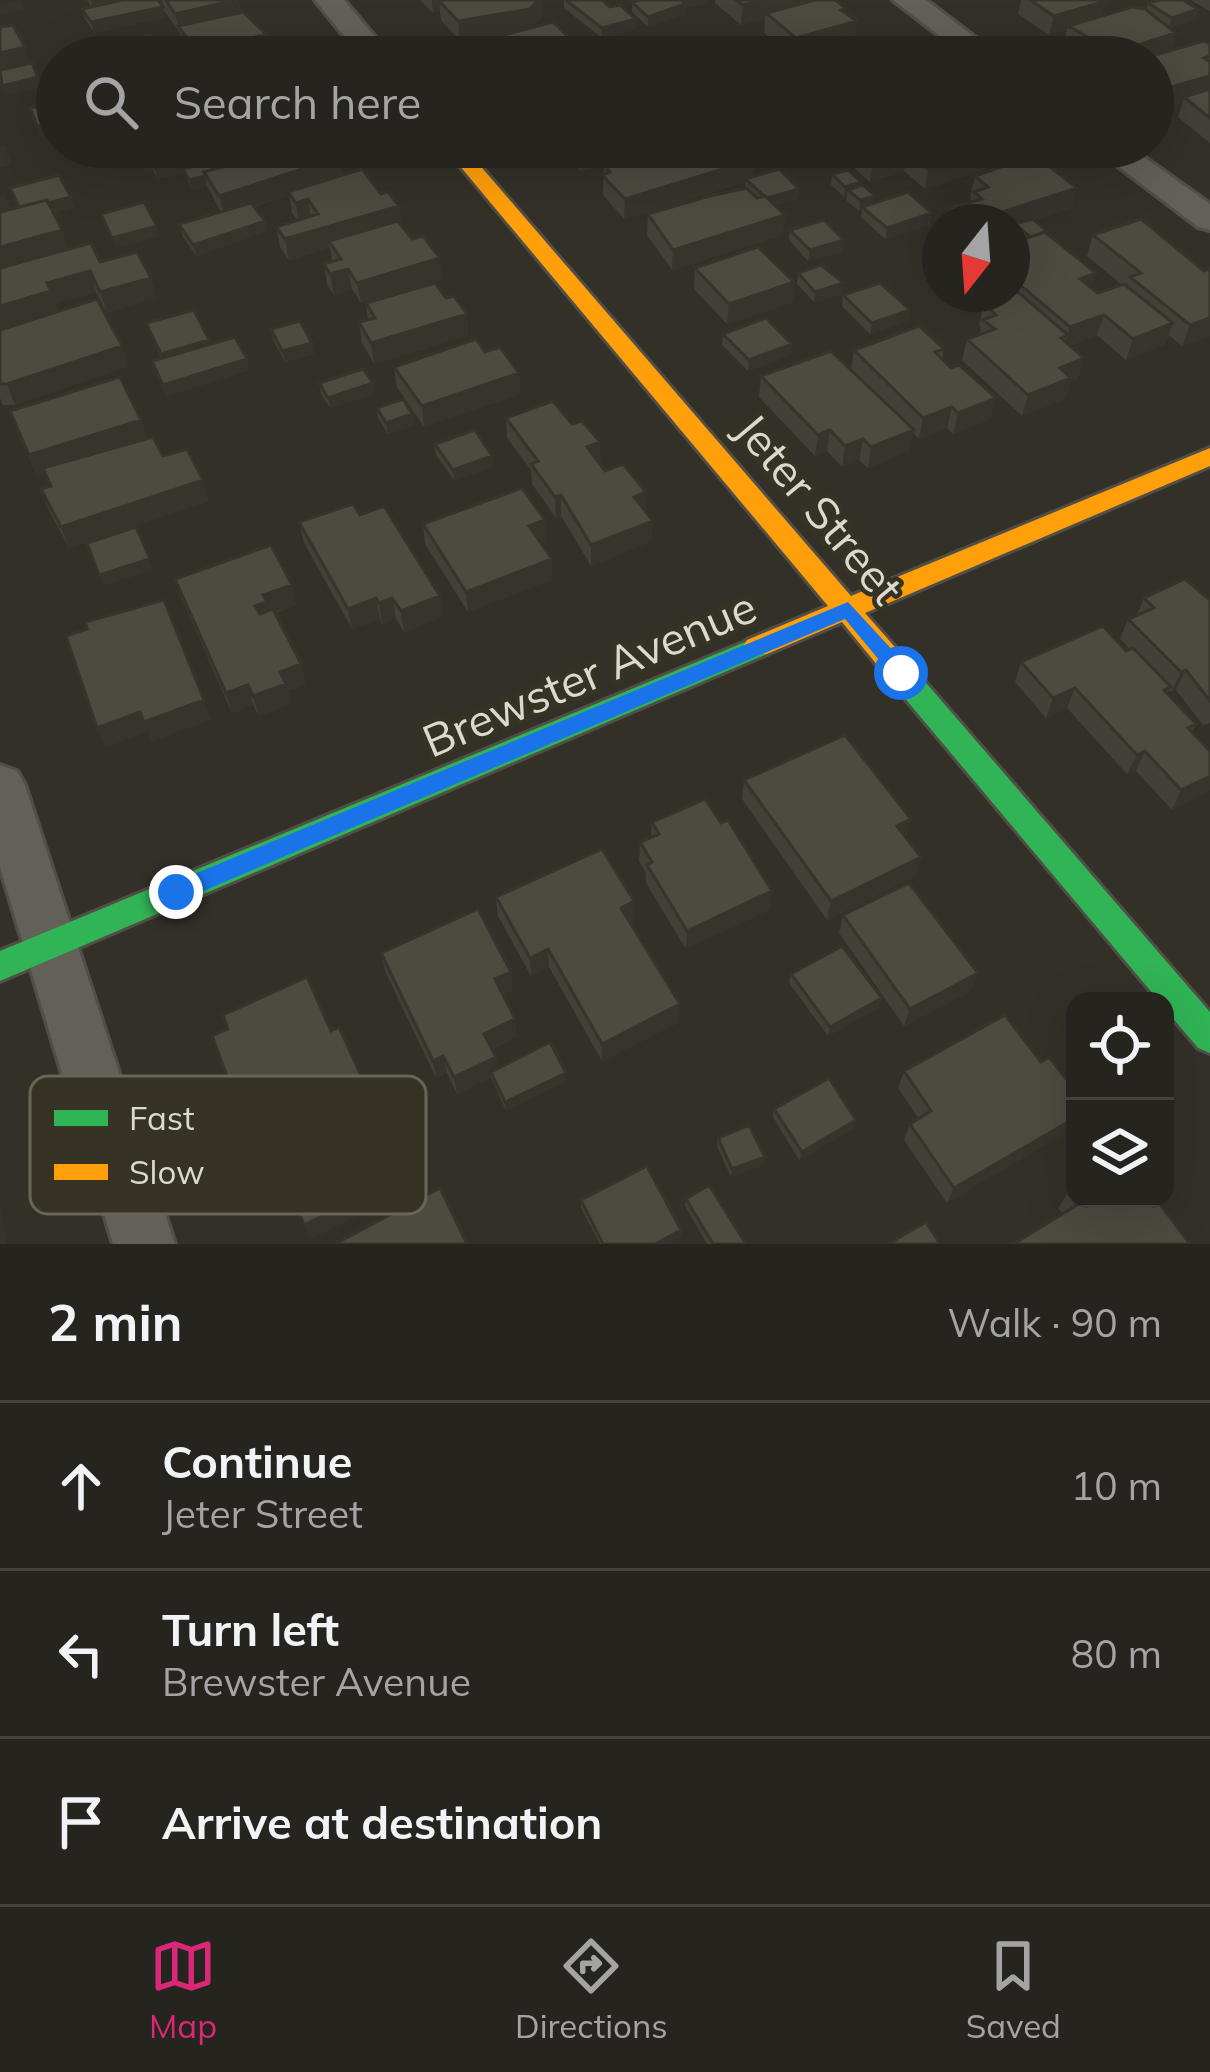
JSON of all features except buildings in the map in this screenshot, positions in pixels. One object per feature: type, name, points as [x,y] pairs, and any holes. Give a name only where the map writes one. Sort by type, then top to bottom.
[{"type":"street","points":[[329,0],[359,36]]},
{"type":"street","points":[[907,0],[957,36]]},
{"type":"street","name":"Jeter Street","points":[[472,168],[1210,1036]]},
{"type":"street","points":[[1138,168],[1210,220]]},
{"type":"street","name":"Brewster Avenue","points":[[0,966],[1210,456]]},
{"type":"street","points":[[0,785],[91,1076]]},
{"type":"street","points":[[135,1214],[144,1244]]},
{"type":"traffic: fast","points":[[0,966],[757,647]]},
{"type":"traffic: fast","points":[[892,663],[1210,1037]]},
{"type":"traffic: slow","points":[[472,168],[892,663]]},
{"type":"traffic: slow","points":[[757,647],[1210,456]]},
{"type":"route","points":[[176,892],[848,610],[901,673]]}]
